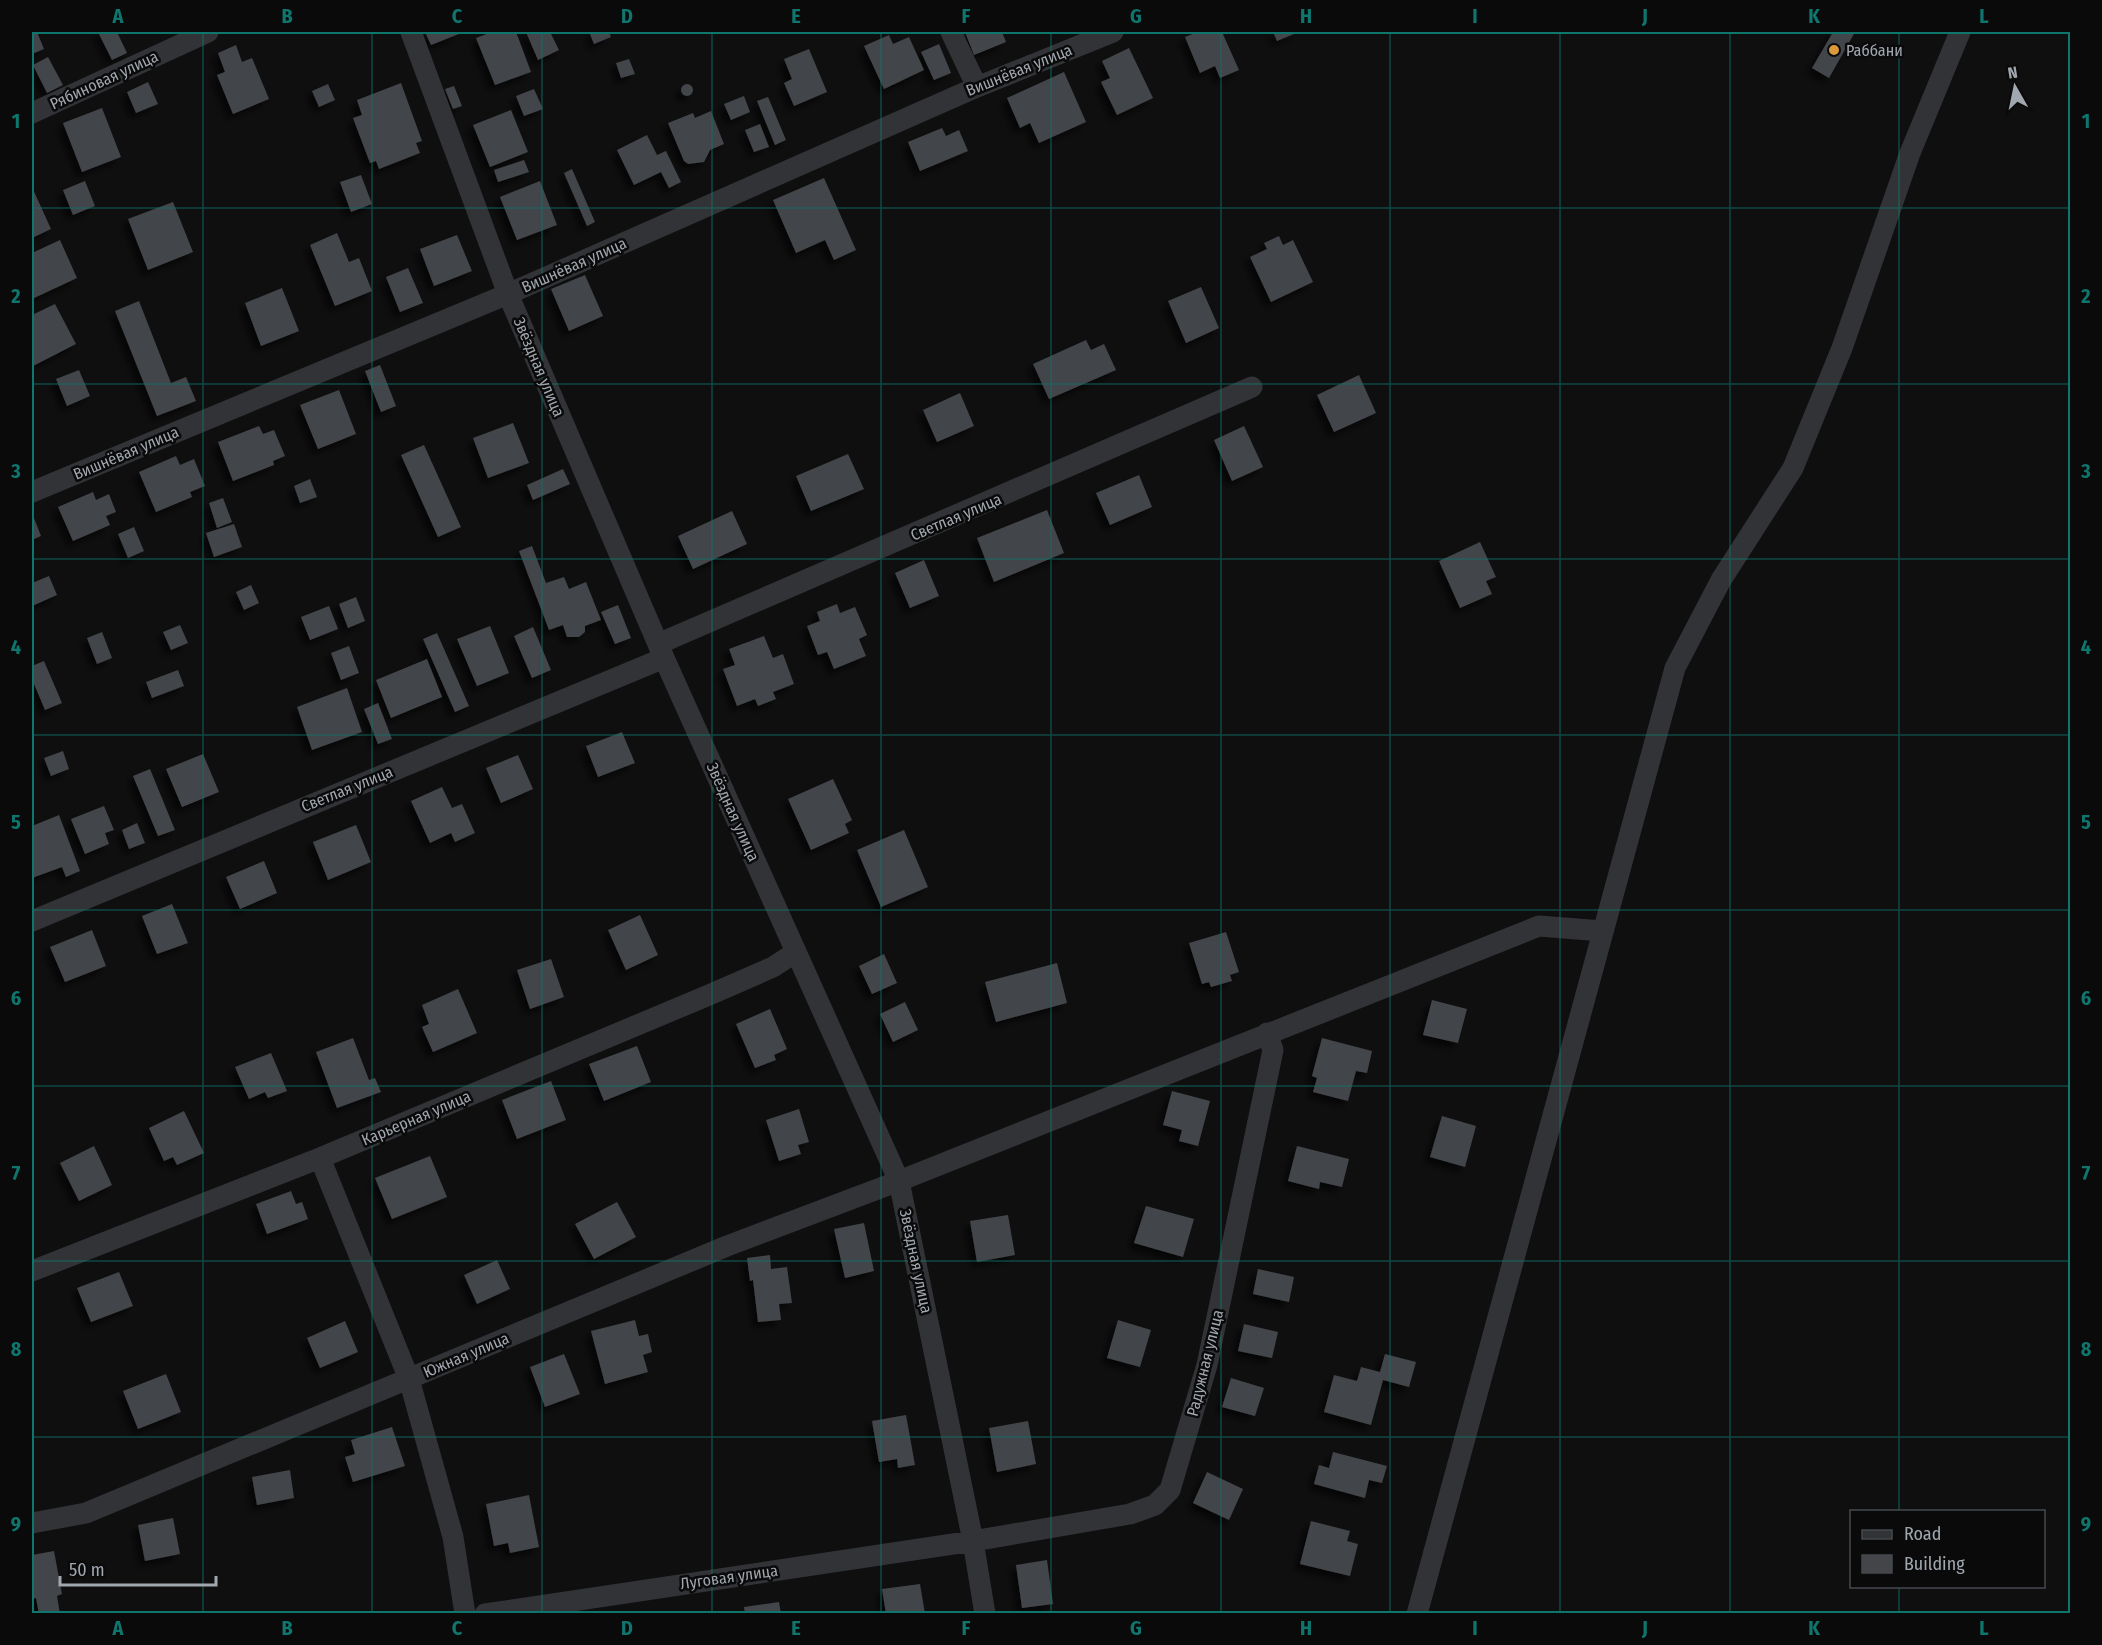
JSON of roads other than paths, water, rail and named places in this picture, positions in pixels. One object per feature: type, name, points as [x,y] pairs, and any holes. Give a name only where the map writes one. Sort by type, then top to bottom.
[{"type":"street","name":"Рябиновая улица","points":[[32,113],[208,32]]},
{"type":"street","name":"Звёздная улица","points":[[411,32],[508,294],[661,651],[899,1181],[973,1541],[985,1614]]},
{"type":"street","points":[[951,32],[977,87]]},
{"type":"street","name":"Вишнёвая улица","points":[[32,492],[508,294],[977,87],[1113,32]]},
{"type":"street","points":[[1417,1614],[1675,668],[1721,580],[1793,468],[1842,348],[1910,153],[1960,32]]},
{"type":"street","name":"Светлая улица","points":[[32,921],[661,651],[1252,387]]},
{"type":"street","name":"Южная улица","points":[[32,1523],[86,1513],[727,1246],[899,1181],[1539,926],[1602,930]]},
{"type":"street","name":"Карьерная улица","points":[[32,1271],[320,1158],[773,968],[796,952]]},
{"type":"street","name":"Радужная улица","points":[[973,1541],[1130,1514],[1155,1505],[1170,1490],[1212,1341],[1273,1050],[1267,1033]]},
{"type":"street","points":[[320,1158],[409,1378],[453,1537],[465,1614]]},
{"type":"street","name":"Луговая улица","points":[[485,1614],[973,1541]]},
{"type":"place","name":"Раббани","points":[[1834,50]]}]
